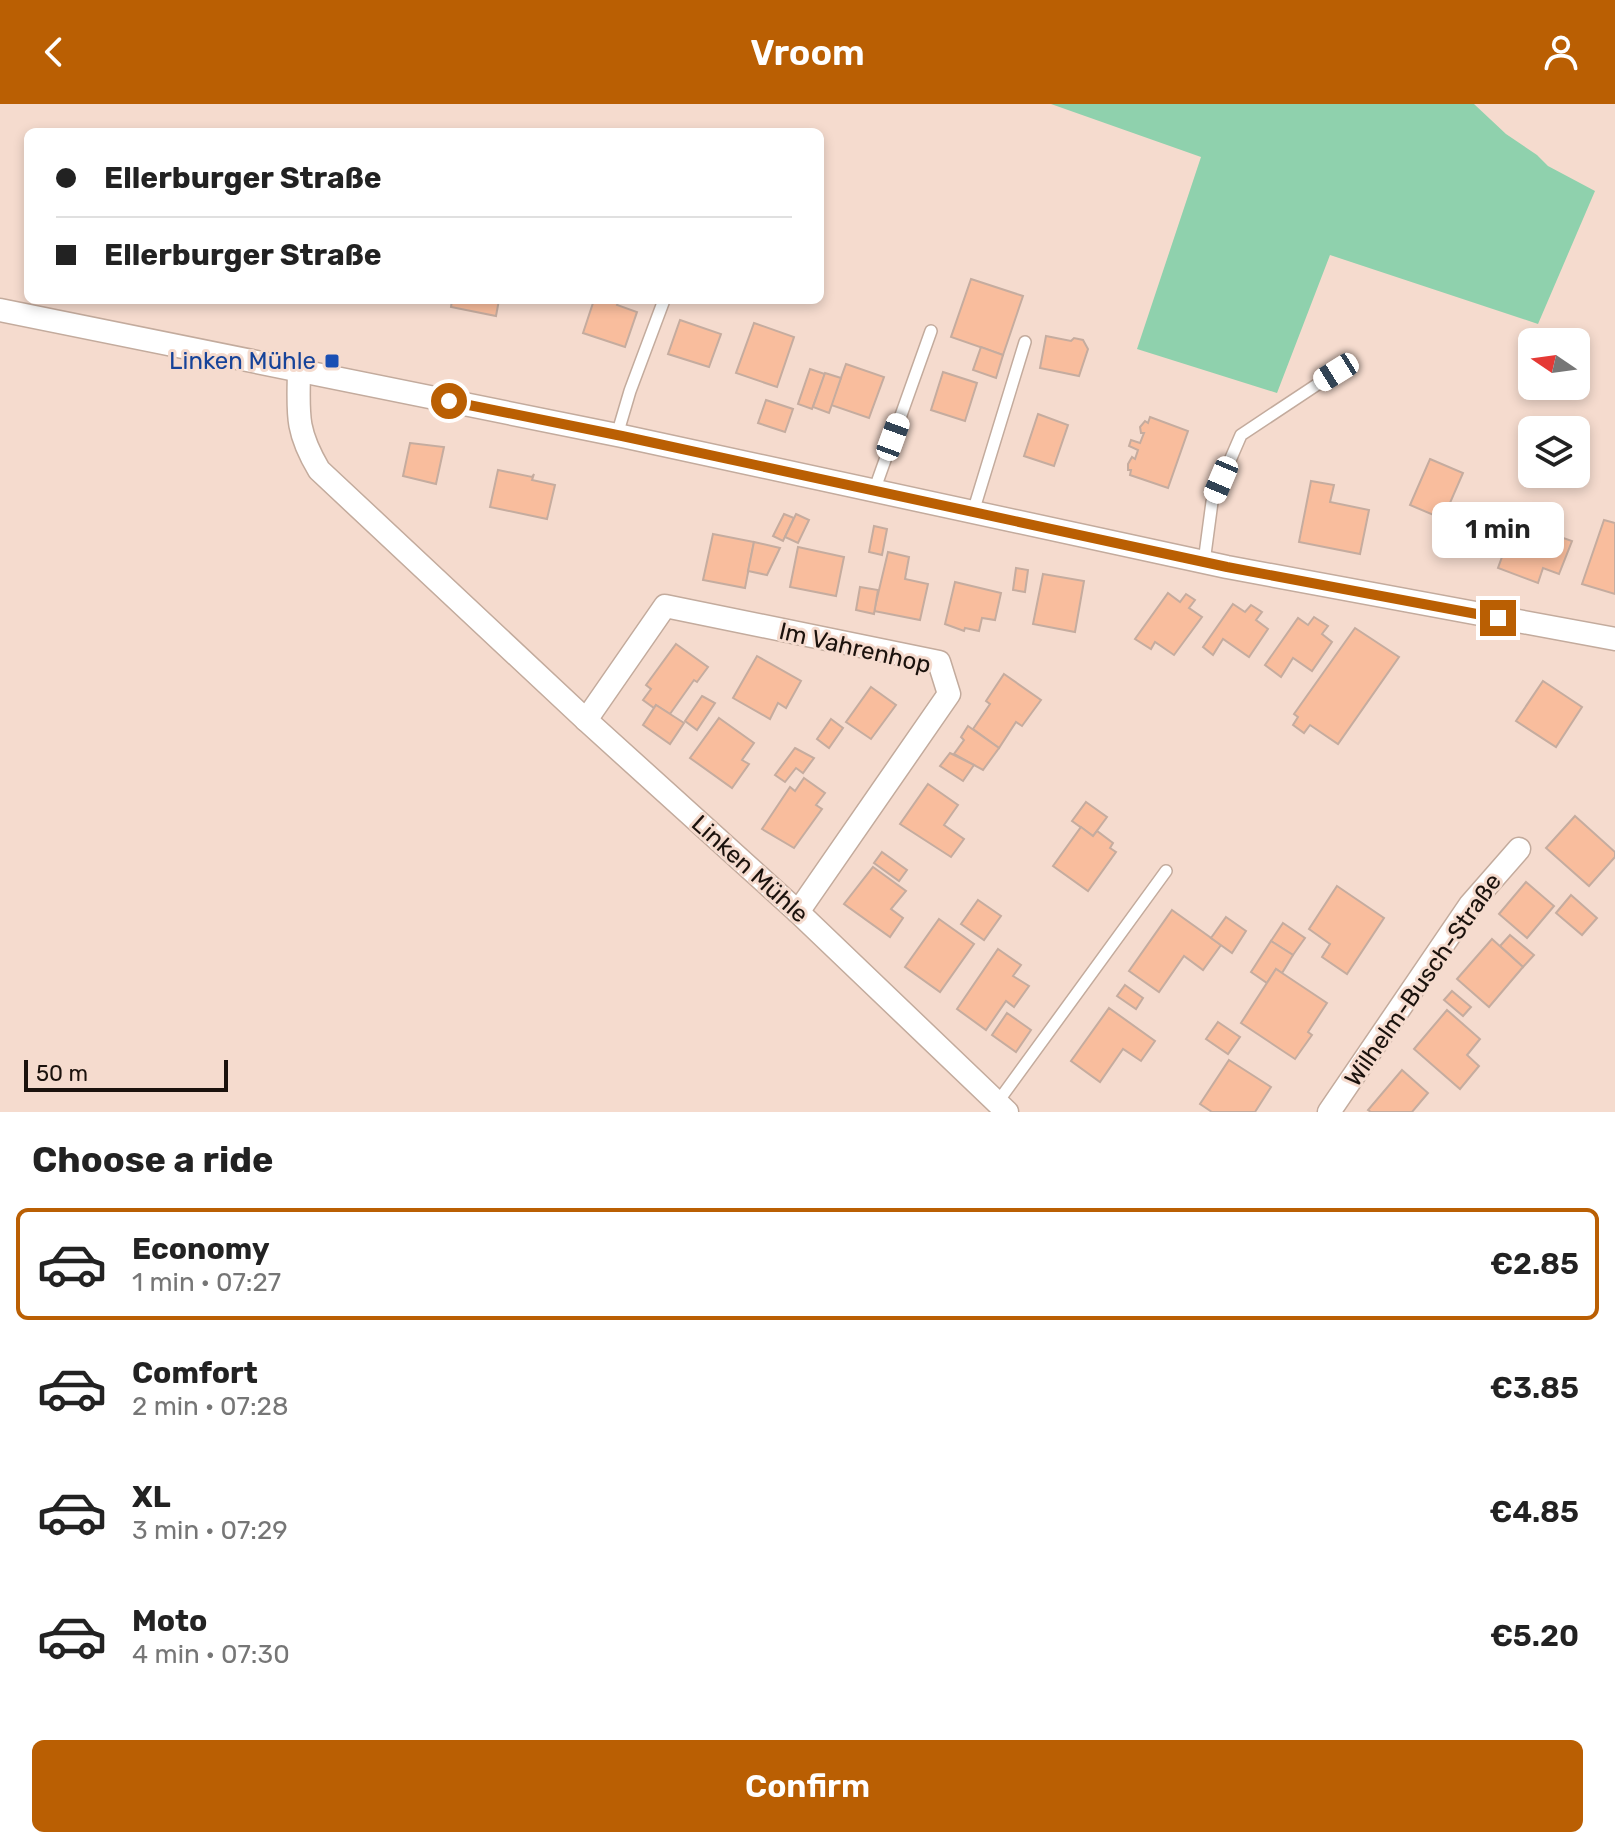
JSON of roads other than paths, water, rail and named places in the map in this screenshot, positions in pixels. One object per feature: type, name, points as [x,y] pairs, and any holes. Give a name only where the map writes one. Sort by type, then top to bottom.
[{"type":"street","points":[[0,310],[617,435],[1204,562],[1615,639]]},
{"type":"street","name":"Linken Mühle","points":[[299,372],[298,421],[306,447],[319,470],[586,720],[798,912],[1002,1108]]},
{"type":"street","name":"Im Vahrenhop","points":[[586,720],[665,606],[939,662],[949,694],[798,912]]},
{"type":"street","name":"Wilhelm-Busch-Straße","points":[[1329,1112],[1470,905],[1519,849]]},
{"type":"lane","points":[[617,435],[663,304]]},
{"type":"lane","points":[[874,491],[931,331]]},
{"type":"lane","points":[[973,512],[1025,342]]},
{"type":"lane","points":[[1204,562],[1212,502],[1241,435],[1336,372]]},
{"type":"lane","points":[[1002,1108],[1166,871]]},
{"type":"place","name":"Linken Mühle","points":[[332,361]]}]
